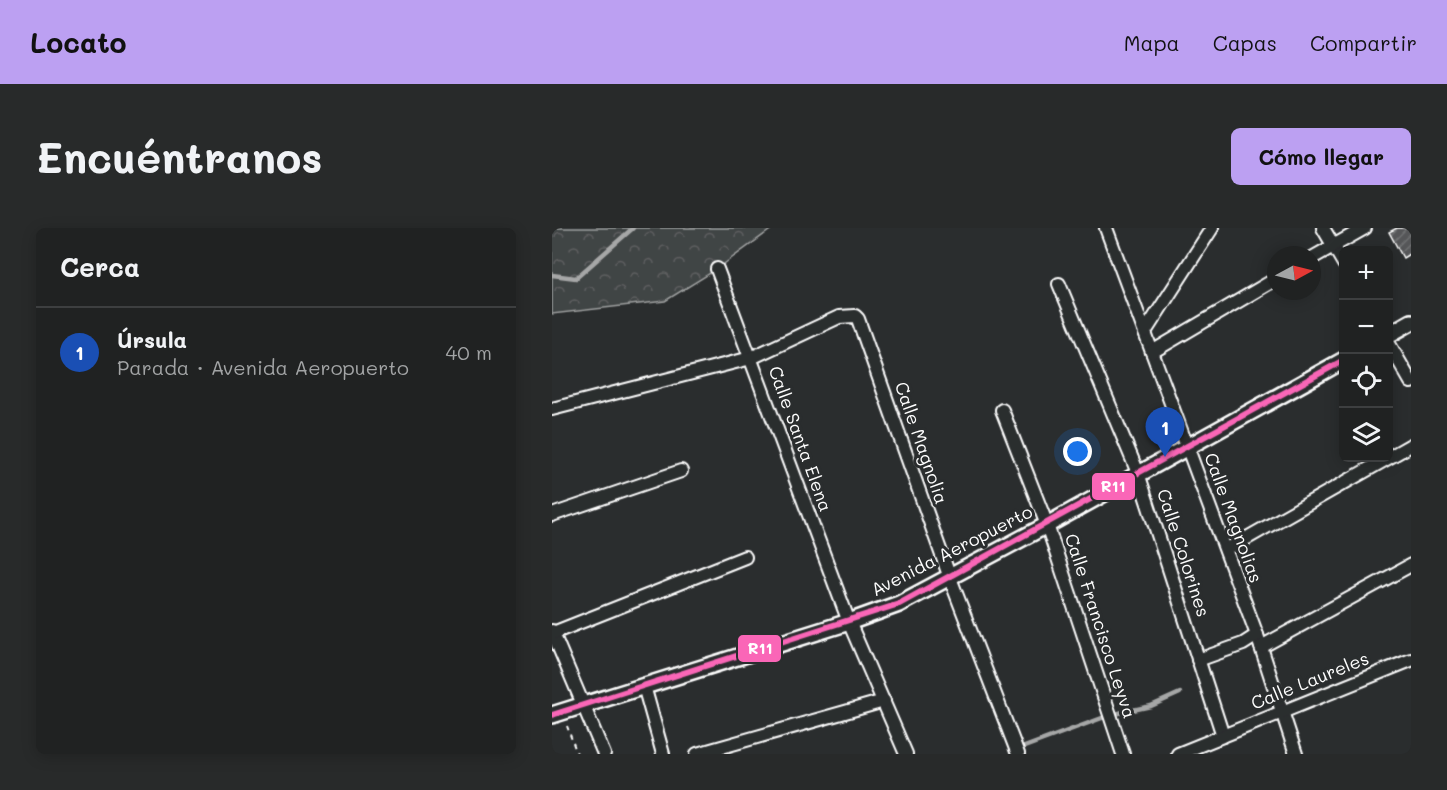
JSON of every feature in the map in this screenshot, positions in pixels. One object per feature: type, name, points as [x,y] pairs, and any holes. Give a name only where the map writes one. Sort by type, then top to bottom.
[{"type":"street","name":"Calle Magnolias","points":[[1106,228],[1259,641],[1296,754]]},
{"type":"street","points":[[1145,332],[1212,228]]},
{"type":"street","points":[[1323,228],[1339,256]]},
{"type":"street","points":[[1321,253],[1365,228]]},
{"type":"street","name":"Calle Santa Elena","points":[[717,268],[849,622],[906,754]]},
{"type":"street","name":"Calle Colorines","points":[[1059,284],[1138,473],[1223,736]]},
{"type":"street","points":[[1152,352],[1267,284]]},
{"type":"street","name":"Calle Magnolia","points":[[751,358],[839,317],[852,315],[858,319],[950,578],[1018,754]]},
{"type":"street","points":[[1393,333],[1411,322]]},
{"type":"street","points":[[1393,349],[1411,382]]},
{"type":"street","points":[[552,409],[751,358]]},
{"type":"street","name":"Avenida Aeropuerto","points":[[557,713],[849,622],[899,603],[950,578],[1339,363]]},
{"type":"street","name":"Calle Francisco Leyva","points":[[1002,410],[1047,525],[1123,754]]},
{"type":"street","points":[[1226,550],[1411,445]]},
{"type":"street","points":[[552,515],[681,471]]},
{"type":"street","points":[[604,754],[552,632],[745,558]]},
{"type":"street","points":[[1198,660],[1243,644],[1259,641],[1411,565]]},
{"type":"street","name":"Calle Laureles","points":[[1178,754],[1411,660]]},
{"type":"street","points":[[644,686],[663,754]]},
{"type":"street","points":[[697,754],[884,701]]},
{"type":"path","points":[[557,713],[577,754]]},
{"type":"green space","points":[[552,228],[773,228],[717,269],[665,301],[552,314]]},
{"type":"building","points":[[1397,228],[1411,228],[1411,253],[1403,258],[1389,232]]},
{"type":"waterway","points":[[552,275],[576,278],[633,228]]},
{"type":"waterway","points":[[1019,749],[1110,715],[1151,706],[1180,693]]},
{"type":"transit line","name":"R11","points":[[552,715],[899,604],[1339,363]]},
{"type":"place","name":"Úrsula","points":[[1165,457]]}]
